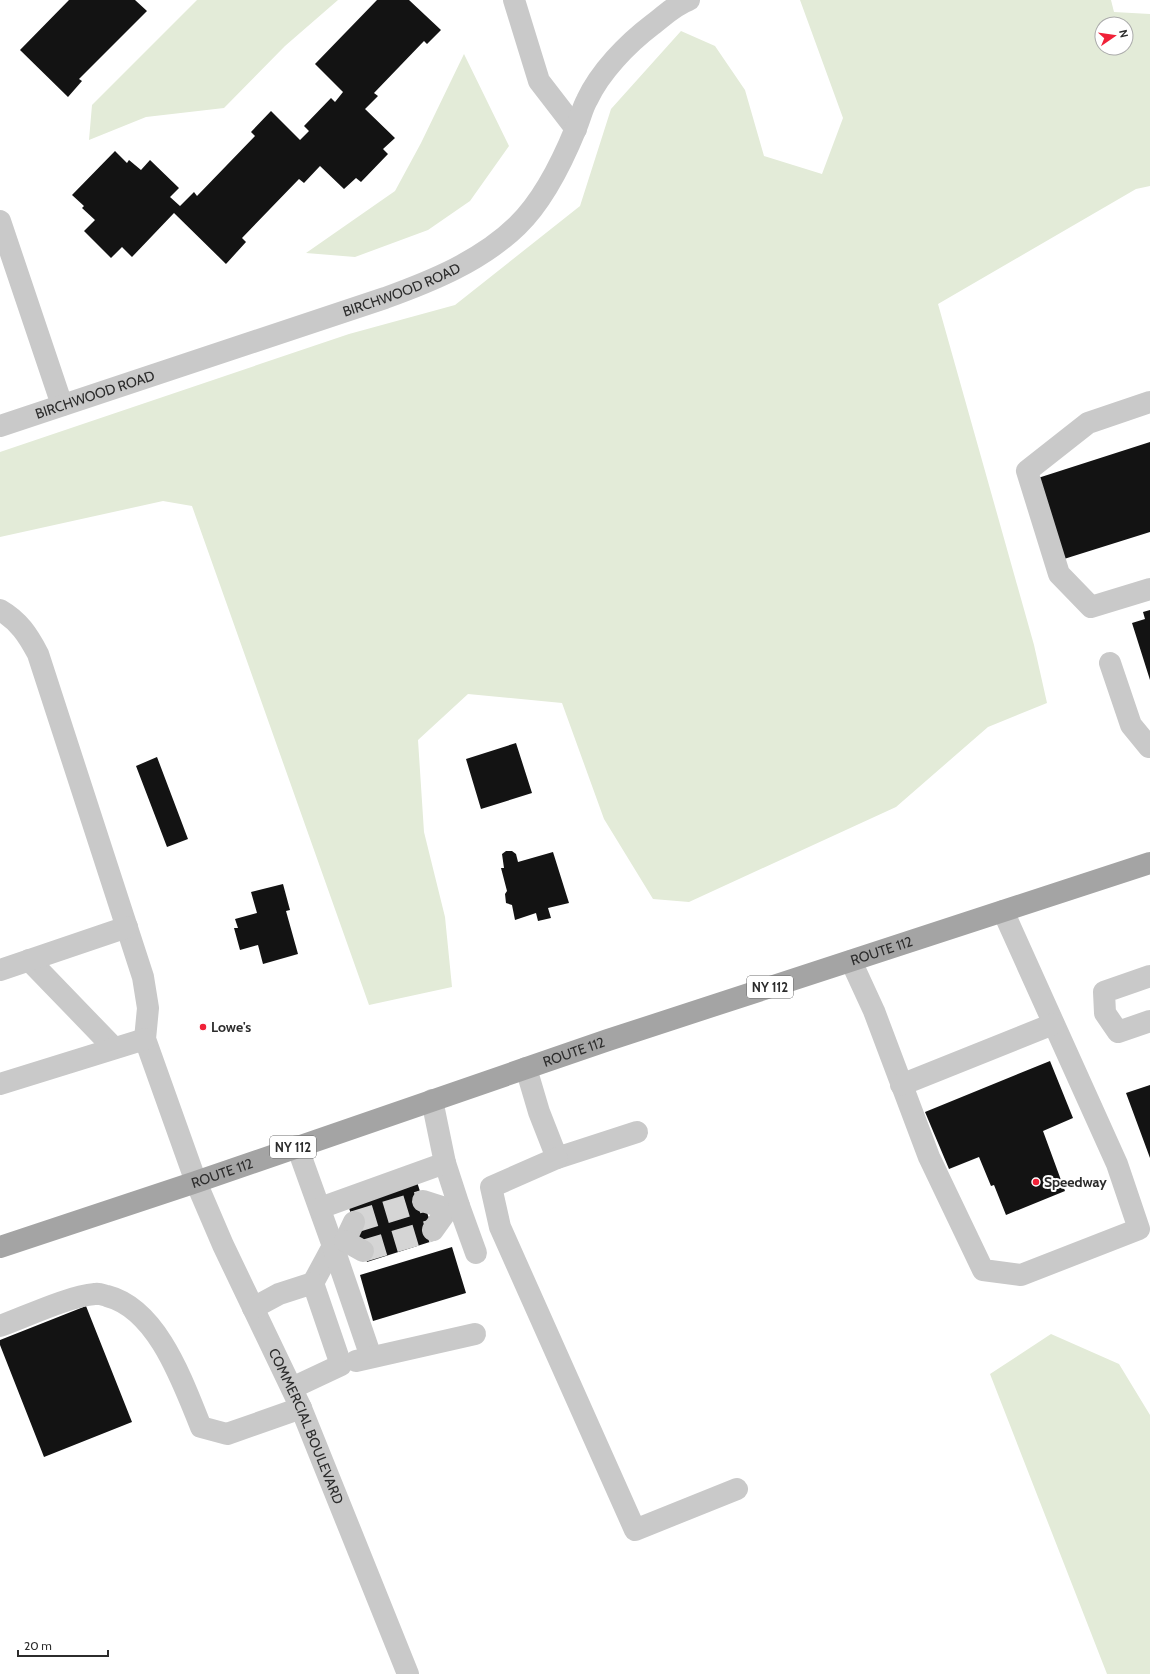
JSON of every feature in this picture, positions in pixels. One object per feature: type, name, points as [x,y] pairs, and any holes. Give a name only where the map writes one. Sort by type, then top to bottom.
[{"type":"main road","name":"ROUTE 112","points":[[0,1246],[196,1182],[526,1068],[1150,863]]},
{"type":"street","points":[[514,0],[539,81],[576,129]]},
{"type":"street","name":"BIRCHWOOD ROAD","points":[[0,426],[385,298],[428,282],[480,255],[517,226],[548,186],[576,129],[587,99],[614,60],[642,33],[680,3],[689,0]]},
{"type":"street","points":[[0,221],[62,405]]},
{"type":"street","points":[[1150,402],[1088,422],[1027,471],[1059,574],[1091,608],[1150,589]]},
{"type":"street","points":[[0,610],[13,617],[27,632],[38,654],[143,977],[148,1008],[145,1039],[0,1084]]},
{"type":"street","points":[[1110,663],[1131,725],[1150,748]]},
{"type":"street","points":[[851,961],[874,1011],[928,1157],[983,1270],[1022,1275],[1139,1229],[1117,1164],[1003,911]]},
{"type":"street","points":[[0,970],[127,927]]},
{"type":"street","points":[[29,960],[114,1048]]},
{"type":"street","points":[[1150,976],[1104,992],[1105,1013],[1118,1032],[1150,1021]]},
{"type":"street","points":[[901,1085],[1053,1024]]},
{"type":"street","name":"COMMERCIAL BOULEVARD","points":[[145,1039],[196,1182],[252,1308],[301,1408],[408,1674]]},
{"type":"street","points":[[526,1068],[539,1112],[557,1158]]},
{"type":"street","points":[[432,1100],[453,1207],[476,1253]]},
{"type":"street","points":[[637,1132],[557,1158],[491,1187],[500,1227],[635,1530],[737,1489]]},
{"type":"street","points":[[297,1146],[320,1208],[347,1246],[371,1356]]},
{"type":"street","points":[[320,1208],[445,1163]]},
{"type":"street","points":[[423,1201],[453,1207]]},
{"type":"street","points":[[433,1230],[453,1207]]},
{"type":"street","points":[[252,1308],[279,1294],[313,1283],[347,1246],[354,1222]]},
{"type":"street","points":[[313,1283],[341,1364]]},
{"type":"street","points":[[0,1326],[72,1299],[96,1293],[119,1299],[148,1322],[177,1370],[201,1427],[227,1434],[301,1408]]},
{"type":"street","points":[[292,1388],[341,1364],[371,1356],[475,1334]]},
{"type":"green space","points":[[197,0],[338,0],[285,46],[224,108],[146,117],[89,140],[92,105]]},
{"type":"green space","points":[[800,0],[1111,0],[1114,12],[1150,14],[1150,186],[1136,189],[938,304],[1034,645],[1047,703],[988,727],[896,807],[689,902],[653,899],[604,819],[562,703],[468,694],[418,740],[424,832],[445,917],[452,987],[369,1005],[192,506],[163,501],[0,537],[0,452],[349,334],[455,305],[580,206],[611,109],[681,31],[715,46],[745,90],[764,156],[822,174],[843,118]]},
{"type":"green space","points":[[464,54],[509,146],[470,201],[428,230],[355,257],[306,253],[395,191],[421,143]]},
{"type":"green space","points":[[1051,1334],[1119,1364],[1150,1415],[1150,1674],[1107,1674],[990,1374]]},
{"type":"building","points":[[69,0],[135,0],[147,11],[79,79],[82,81],[68,97],[20,50]]},
{"type":"building","points":[[377,0],[409,0],[441,30],[427,44],[424,41],[374,93],[378,96],[365,109],[395,138],[383,149],[388,154],[361,182],[356,178],[344,189],[320,166],[304,183],[299,179],[242,238],[246,242],[226,264],[174,213],[132,257],[122,247],[111,258],[84,231],[95,220],[82,208],[84,206],[72,195],[115,151],[127,163],[129,160],[141,170],[150,160],[179,188],[170,197],[180,206],[194,192],[197,196],[255,136],[251,132],[271,111],[300,140],[309,131],[304,126],[331,98],[335,102],[343,92],[315,64]]},
{"type":"building","points":[[1150,442],[1150,532],[1064,559],[1038,478]]},
{"type":"building","points":[[1150,610],[1150,680],[1132,623],[1145,619],[1143,612]]},
{"type":"building","points":[[516,743],[532,793],[481,809],[466,759]]},
{"type":"building","points":[[157,757],[188,839],[167,847],[136,766]]},
{"type":"building","points":[[506,851],[512,851],[516,854],[518,862],[553,852],[569,903],[548,908],[551,918],[538,921],[536,913],[515,920],[512,905],[506,903],[505,894],[507,891],[501,868],[504,868],[502,854]]},
{"type":"building","points":[[283,884],[290,910],[286,911],[298,954],[263,964],[258,945],[240,950],[234,928],[238,928],[235,919],[257,913],[251,892]]},
{"type":"building","points":[[1050,1061],[1073,1118],[1043,1131],[1065,1191],[1006,1215],[994,1185],[991,1186],[979,1157],[949,1169],[925,1112]]},
{"type":"building","points":[[1150,1085],[1150,1158],[1126,1093]]},
{"type":"building","points":[[416,1179],[436,1240],[367,1262],[347,1202]]},
{"type":"building","points":[[452,1247],[466,1293],[373,1321],[360,1275]]},
{"type":"building","points":[[86,1306],[132,1422],[44,1457],[0,1345],[0,1340]]},
{"type":"tunnel","points":[[354,1222],[423,1201]]},
{"type":"tunnel","points":[[363,1251],[433,1230]]},
{"type":"place","name":"Lowe's","points":[[203,1027]]},
{"type":"place","name":"Speedway","points":[[1036,1182]]}]
